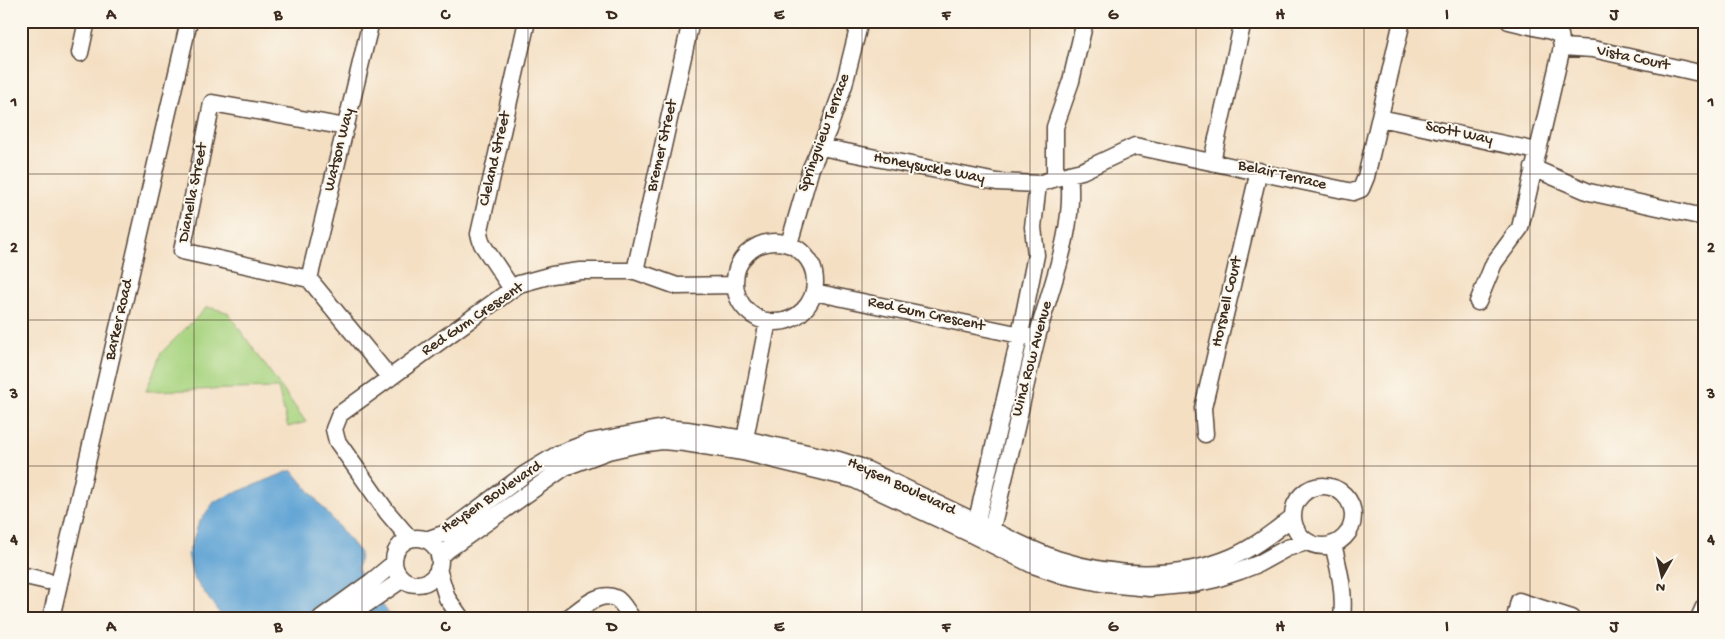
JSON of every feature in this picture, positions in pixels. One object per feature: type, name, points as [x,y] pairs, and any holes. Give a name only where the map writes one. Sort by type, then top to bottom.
[{"type":"street","points":[[80,53],[88,21]]},
{"type":"street","name":"Barker Road","points":[[51,618],[189,21]]},
{"type":"street","name":"Watson Way","points":[[309,279],[371,21]]},
{"type":"street","name":"Cleland Street","points":[[512,289],[482,244],[480,234],[527,21]]},
{"type":"street","name":"Bremer Street","points":[[635,271],[691,21]]},
{"type":"street","name":"Springview Terrace","points":[[789,244],[810,168],[821,147],[844,85],[860,21]]},
{"type":"street","name":"Wind Row Avenue","points":[[990,536],[1037,339],[1055,279],[1067,229],[1071,184],[1062,176],[1055,127],[1071,81],[1085,21]]},
{"type":"street","points":[[1212,161],[1243,21]]},
{"type":"street","name":"Belair Terrace","points":[[1038,184],[1082,171],[1135,146],[1353,192],[1361,189],[1380,118],[1402,21]]},
{"type":"street","points":[[1478,302],[1494,263],[1520,228],[1562,47],[1560,35],[1551,30],[1509,21]]},
{"type":"street","name":"Vista Court","points":[[1562,47],[1593,49],[1704,74]]},
{"type":"street","name":"Dianella Street","points":[[309,279],[182,251],[212,103],[346,127]]},
{"type":"street","name":"Scott Way","points":[[1380,118],[1537,151]]},
{"type":"street","name":"Honeysuckle Way","points":[[821,147],[997,182],[1038,184]]},
{"type":"street","points":[[1533,168],[1589,192],[1704,217]]},
{"type":"street","name":"Horsnell Court","points":[[1205,434],[1203,408],[1259,171]]},
{"type":"street","name":"Wind Row Avenue","points":[[975,528],[1020,334],[1036,255],[1034,227],[1038,184]]},
{"type":"street","points":[[776,242],[789,244],[799,250],[810,263],[816,280],[814,292],[802,312],[780,322],[756,317],[745,309],[738,298],[735,285],[736,272],[742,260],[751,250],[763,244],[776,242]]},
{"type":"street","name":"Red Gum Crescent","points":[[412,542],[386,512],[337,441],[334,428],[340,414],[519,284],[571,273],[635,271],[677,286],[735,285]]},
{"type":"street","points":[[309,279],[390,378]]},
{"type":"street","name":"Red Gum Crescent","points":[[814,292],[1037,339]]},
{"type":"street","points":[[744,446],[768,321]]},
{"type":"street","name":"Heysen Boulevard","points":[[412,542],[446,533],[525,474],[558,454],[590,442],[663,428],[687,430],[853,479],[975,528],[1033,565],[1062,575],[1106,584],[1150,588],[1176,586],[1216,579],[1258,564],[1287,548],[1307,542]]},
{"type":"street","name":"Heysen Boulevard","points":[[439,562],[565,468],[608,451],[662,441],[744,446]]},
{"type":"street","points":[[1320,486],[1335,489],[1343,494],[1350,502],[1353,512],[1348,532],[1342,539],[1333,544],[1315,545],[1307,542],[1295,527],[1293,517],[1296,503],[1306,491],[1320,486]]},
{"type":"street","name":"Heysen Boulevard","points":[[990,536],[1056,559],[1111,572],[1150,574],[1195,568],[1233,556],[1266,538],[1293,517]]},
{"type":"street","points":[[439,562],[429,580],[416,584],[403,579],[396,570],[394,558],[412,542],[432,544],[439,562],[447,598],[461,618]]},
{"type":"street","points":[[1333,544],[1341,575],[1342,618]]},
{"type":"street","points":[[346,618],[378,587],[394,563]]},
{"type":"street","points":[[21,575],[47,581]]},
{"type":"street","points":[[322,618],[378,587],[403,579]]},
{"type":"street","points":[[423,583],[447,598]]},
{"type":"street","points":[[568,618],[595,599],[608,596],[616,599],[632,618]]},
{"type":"street","points":[[1515,618],[1519,601],[1572,618]]},
{"type":"street","points":[[1699,618],[1704,607]]},
{"type":"green space","points":[[207,307],[227,312],[306,422],[288,427],[278,388],[146,391],[161,353]]},
{"type":"water","points":[[292,470],[360,553],[358,570],[389,614],[410,618],[223,618],[193,577],[188,554],[199,522],[215,501]]}]
